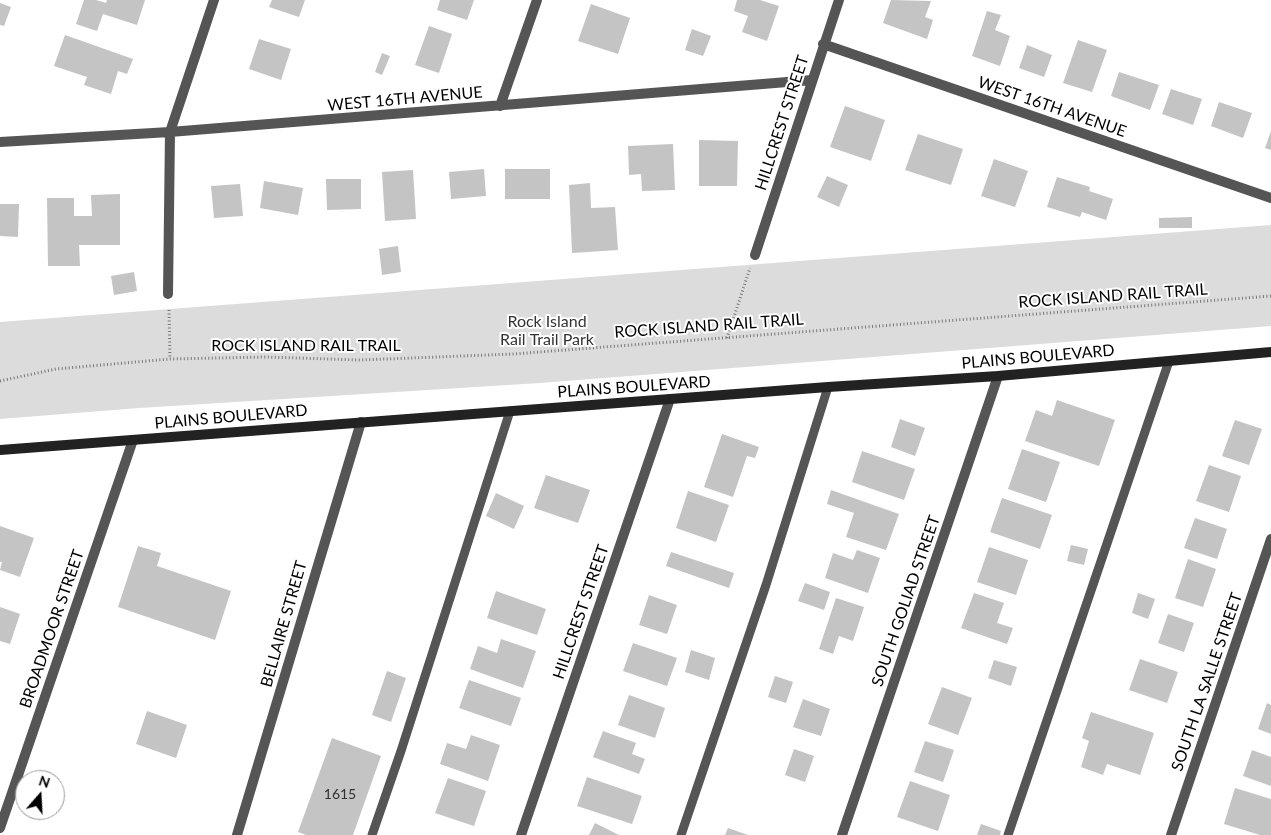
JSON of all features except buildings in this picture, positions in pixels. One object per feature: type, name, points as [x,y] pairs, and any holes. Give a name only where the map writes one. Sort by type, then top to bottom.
[{"type":"main road","name":"PLAINS BOULEVARD","points":[[0,450],[828,387],[998,376],[1271,352]]},
{"type":"street","points":[[168,294],[170,132],[214,0]]},
{"type":"street","points":[[500,106],[537,0]]},
{"type":"street","name":"HILLCREST STREET","points":[[755,255],[838,0]]},
{"type":"street","name":"WEST 16TH AVENUE","points":[[823,44],[1271,198]]},
{"type":"street","name":"WEST 16TH AVENUE","points":[[0,142],[170,132],[812,80]]},
{"type":"street","name":"SOUTH GOLIAD STREET","points":[[842,835],[998,376]]},
{"type":"street","name":"HILLCREST STREET","points":[[521,835],[670,399]]},
{"type":"street","name":"BELLAIRE STREET","points":[[237,835],[361,422]]},
{"type":"street","name":"BROADMOOR STREET","points":[[0,828],[133,440]]},
{"type":"street","name":"SOUTH LA SALLE STREET","points":[[1171,835],[1271,539]]},
{"type":"lane","points":[[1008,835],[1169,361]]},
{"type":"lane","points":[[681,835],[766,585],[828,387]]},
{"type":"lane","points":[[372,835],[401,751],[510,411]]},
{"type":"path","points":[[727,338],[755,255]]},
{"type":"path","points":[[168,294],[170,359]]},
{"type":"path","name":"ROCK ISLAND RAIL TRAIL","points":[[0,381],[56,369],[170,359],[266,357],[360,360],[513,354],[1271,296]]},
{"type":"green space","name":"Rock Island Rail Trail Park","points":[[1271,225],[1271,326],[540,383],[139,408],[0,419],[0,322]]}]
